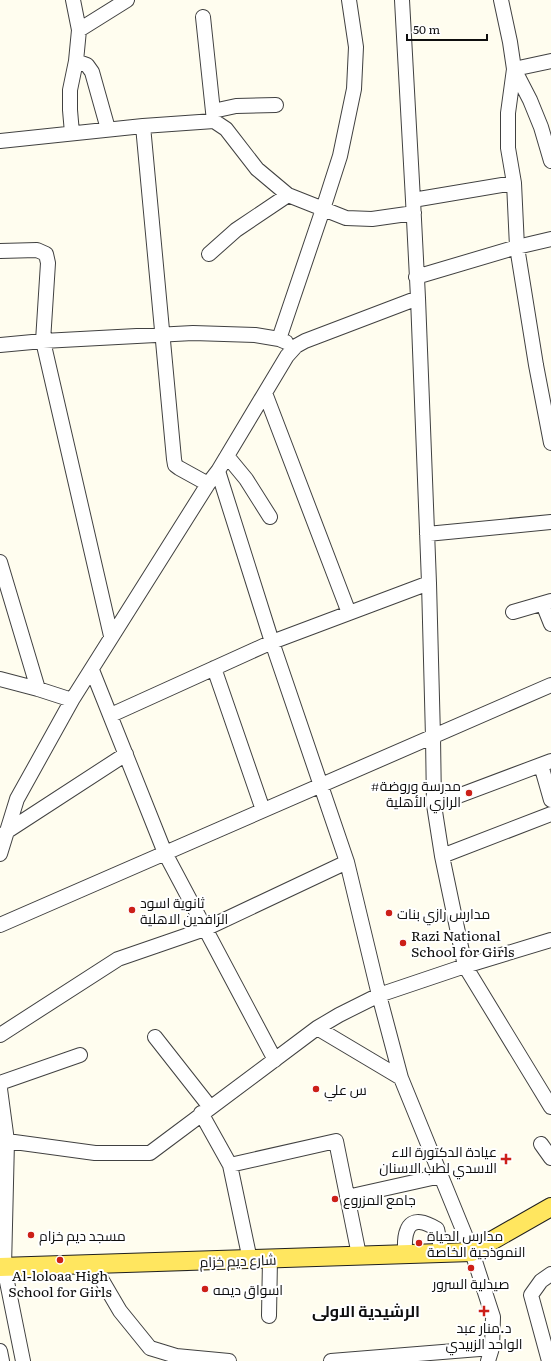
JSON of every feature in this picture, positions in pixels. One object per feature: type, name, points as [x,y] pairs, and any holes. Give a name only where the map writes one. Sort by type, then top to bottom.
[{"type":"main road","points":[[472,1252],[551,1207]]},
{"type":"main road","name":"شارع ديم خزام","points":[[1,1264],[93,1265],[472,1252]]},
{"type":"street","points":[[72,133],[70,90],[76,61],[79,30],[73,0]]},
{"type":"street","points":[[79,30],[127,0]]},
{"type":"street","points":[[278,339],[340,156],[354,89],[356,47],[349,0]]},
{"type":"street","points":[[402,0],[418,298],[427,534],[434,805],[442,856],[465,966],[551,1107]]},
{"type":"street","points":[[501,0],[514,70],[508,113],[508,148],[514,183],[517,246],[536,365],[551,443]]},
{"type":"street","points":[[203,17],[214,116],[257,169],[288,195],[346,218],[372,219],[414,206],[514,183]]},
{"type":"street","points":[[76,61],[87,65],[92,72],[108,129]]},
{"type":"street","points":[[514,70],[551,61]]},
{"type":"street","points":[[514,70],[530,100],[541,127],[551,161]]},
{"type":"street","points":[[0,141],[143,126],[214,116],[236,106],[276,105]]},
{"type":"street","points":[[143,126],[175,465],[208,484]]},
{"type":"street","points":[[209,254],[236,230],[288,195]]},
{"type":"street","points":[[416,277],[517,246],[551,239]]},
{"type":"street","points":[[0,251],[37,250],[46,254],[48,263],[43,341],[111,636]]},
{"type":"street","points":[[0,854],[17,799],[72,700],[92,670],[111,636],[208,484],[218,471],[287,356],[296,346],[312,338],[418,298]]},
{"type":"street","points":[[0,345],[43,341],[193,333],[255,335],[278,339],[296,346]]},
{"type":"street","points":[[265,393],[349,613]]},
{"type":"street","points":[[227,456],[246,479],[270,517]]},
{"type":"street","points":[[218,471],[272,642],[347,862],[379,995],[401,1078],[472,1252],[493,1317],[490,1354],[331,1361]]},
{"type":"street","points":[[427,534],[551,522]]},
{"type":"street","points":[[0,562],[38,690]]},
{"type":"street","points":[[111,715],[272,642],[428,583]]},
{"type":"street","points":[[513,612],[547,603],[551,624]]},
{"type":"street","points":[[214,668],[263,810]]},
{"type":"street","points":[[92,670],[165,853],[275,1060]]},
{"type":"street","points":[[0,680],[72,700]]},
{"type":"street","points":[[0,924],[551,686]]},
{"type":"street","points":[[6,832],[126,754]]},
{"type":"street","points":[[434,805],[546,763],[551,800]]},
{"type":"street","points":[[442,856],[551,814]]},
{"type":"street","points":[[0,1035],[118,958],[205,929],[347,862]]},
{"type":"street","points":[[7,1142],[95,1153],[150,1153],[205,1110],[317,1028],[339,1015],[379,995],[465,966],[551,940]]},
{"type":"street","points":[[317,1028],[401,1078]]},
{"type":"street","points":[[155,1037],[205,1110],[230,1165],[250,1260]]},
{"type":"street","points":[[0,1083],[80,1055]]},
{"type":"street","points":[[0,1089],[2,1117],[7,1142],[1,1264],[23,1361]]},
{"type":"street","points":[[230,1165],[336,1141],[359,1255]]},
{"type":"street","points":[[541,1144],[551,1158]]},
{"type":"street","points":[[347,1197],[441,1176]]},
{"type":"street","points":[[405,1254],[407,1231],[412,1224],[420,1221],[437,1229],[442,1253]]},
{"type":"street","points":[[268,1316],[270,1259]]},
{"type":"street","points":[[93,1265],[120,1311],[150,1348],[178,1359],[229,1361]]},
{"type":"street","points":[[549,1361],[531,1295],[541,1281],[551,1274]]},
{"type":"street","points":[[0,1350],[2,1361]]},
{"type":"place","name":"#مدرسة وروضة الرازي الأهلية","points":[[469,793]]},
{"type":"place","name":"ثانوية اسود الرافدين الاهلية","points":[[132,910]]},
{"type":"place","name":"مدارس رازي بنات","points":[[389,913]]},
{"type":"place","name":"Razi National School for Girls","points":[[403,943]]},
{"type":"place","name":"س علي","points":[[316,1089]]},
{"type":"place","name":"عيادة الدكتورة الاء الاسدي لطب الاسنان","points":[[506,1159]]},
{"type":"place","name":"جامع المزروع","points":[[335,1199]]},
{"type":"place","name":"مسجد ديم خزام","points":[[31,1235]]},
{"type":"place","name":"مدارس الحياة النموذجية الخاصة","points":[[419,1243]]},
{"type":"place","name":"Al-loloaa High School for Girls","points":[[60,1260]]},
{"type":"place","name":"صيدلية السرور","points":[[471,1268]]},
{"type":"place","name":"اسواق ديمه","points":[[205,1289]]},
{"type":"place","name":"د.منار عبد الواحد الزبيدي","points":[[484,1311]]},
{"type":"district","name":"الرشيدية الاولى","points":[[366,1310]]}]
